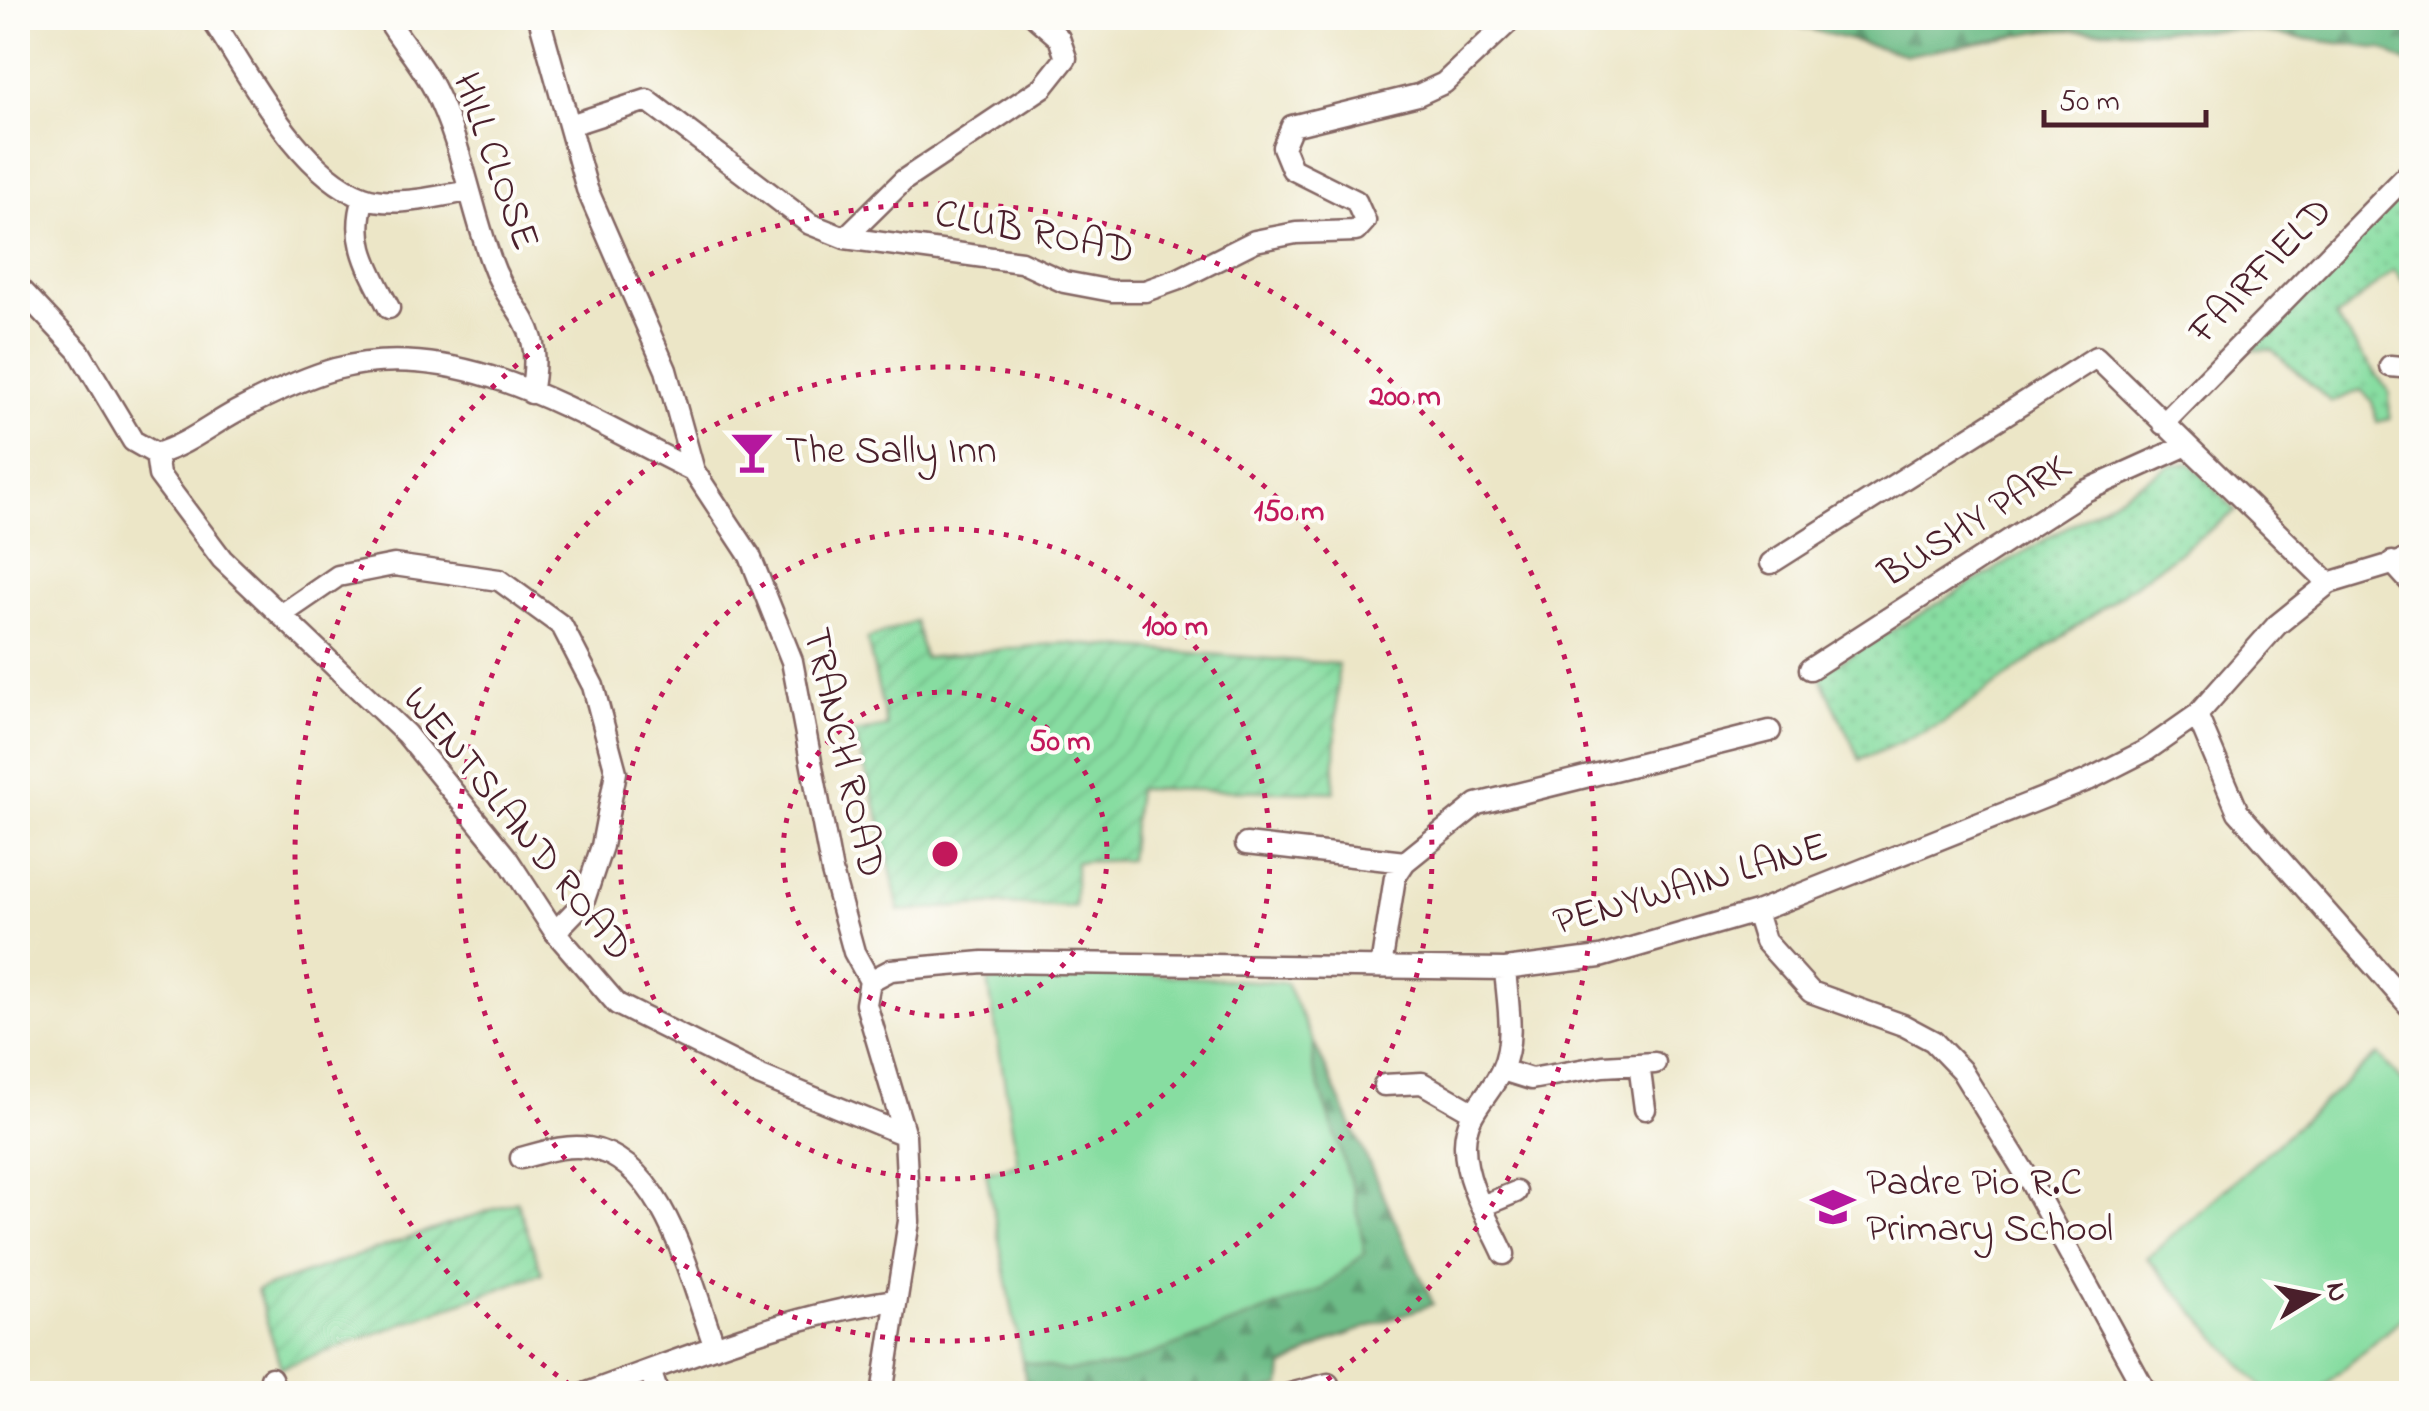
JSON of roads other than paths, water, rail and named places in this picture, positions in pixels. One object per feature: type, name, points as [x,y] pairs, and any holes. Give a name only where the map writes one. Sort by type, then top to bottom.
[{"type":"street","points":[[212,18],[300,148],[328,176],[364,198],[397,200],[469,191]]},
{"type":"street","name":"HILL CLOSE","points":[[387,18],[433,86],[451,128],[491,262],[523,311],[534,338],[536,366],[531,393]]},
{"type":"street","name":"TRANCH ROAD","points":[[539,18],[587,188],[666,370],[694,471],[750,556],[792,661],[832,872],[854,952],[870,981],[866,1004],[905,1135],[909,1221],[882,1394]]},
{"type":"street","points":[[845,238],[904,180],[1043,87],[1066,58],[1059,38],[1036,18]]},
{"type":"street","name":"CLUB ROAD","points":[[570,125],[646,100],[810,224],[845,238],[962,251],[1020,262],[1064,282],[1145,291],[1180,279],[1255,241],[1296,233],[1356,231],[1366,221],[1356,201],[1292,169],[1284,147],[1292,126],[1418,95],[1444,83],[1512,18]]},
{"type":"street","name":"FAIRFIELD","points":[[2163,424],[2412,170]]},
{"type":"street","points":[[364,198],[356,224],[359,249],[389,308]]},
{"type":"street","points":[[18,286],[79,351],[133,441],[156,454],[180,447],[237,411],[334,370],[388,360],[434,362],[531,393],[694,471]]},
{"type":"street","points":[[1771,564],[2096,357],[2329,583],[2402,560],[2412,584]]},
{"type":"street","name":"BUSHY PARK","points":[[1810,669],[2085,491],[2185,446]]},
{"type":"street","name":"WENTSLAND ROAD","points":[[156,454],[159,476],[222,559],[406,734],[506,856],[554,932],[617,1004],[761,1076],[905,1135]]},
{"type":"street","points":[[281,615],[338,576],[394,565],[499,580],[562,626],[593,686],[616,772],[602,846],[583,903],[554,932]]},
{"type":"street","name":"PENYWAIN LANE","points":[[870,981],[890,970],[984,962],[1505,968],[1600,957],[1756,912],[2088,780],[2148,750],[2196,715],[2277,626],[2329,583]]},
{"type":"street","points":[[2196,715],[2238,812],[2412,1009]]},
{"type":"street","points":[[1382,967],[1395,877],[1405,862],[1477,804],[1770,731]]},
{"type":"street","points":[[1246,844],[1405,862]]},
{"type":"street","points":[[1756,912],[1766,941],[1811,992],[1903,1025],[1933,1041],[1962,1070],[2031,1182],[2147,1394]]},
{"type":"street","points":[[1504,1254],[1470,1178],[1465,1145],[1471,1111],[1502,1070],[1510,1038],[1505,968]]},
{"type":"street","points":[[1502,1070],[1531,1079],[1603,1066],[1647,1064],[1645,1109]]},
{"type":"street","points":[[1384,1085],[1422,1083],[1471,1111]]},
{"type":"street","points":[[521,1158],[558,1148],[590,1148],[618,1158],[642,1178],[660,1201],[714,1347]]},
{"type":"street","points":[[1482,1206],[1516,1192]]},
{"type":"street","points":[[584,1394],[832,1309],[896,1300]]},
{"type":"street","points":[[650,1370],[658,1394]]},
{"type":"street","points":[[1290,1394],[1328,1384]]},
{"type":"place","name":"The Sally Inn","points":[[752,452]]},
{"type":"place","name":"Padre Pio R.C Primary School","points":[[1833,1207]]}]
